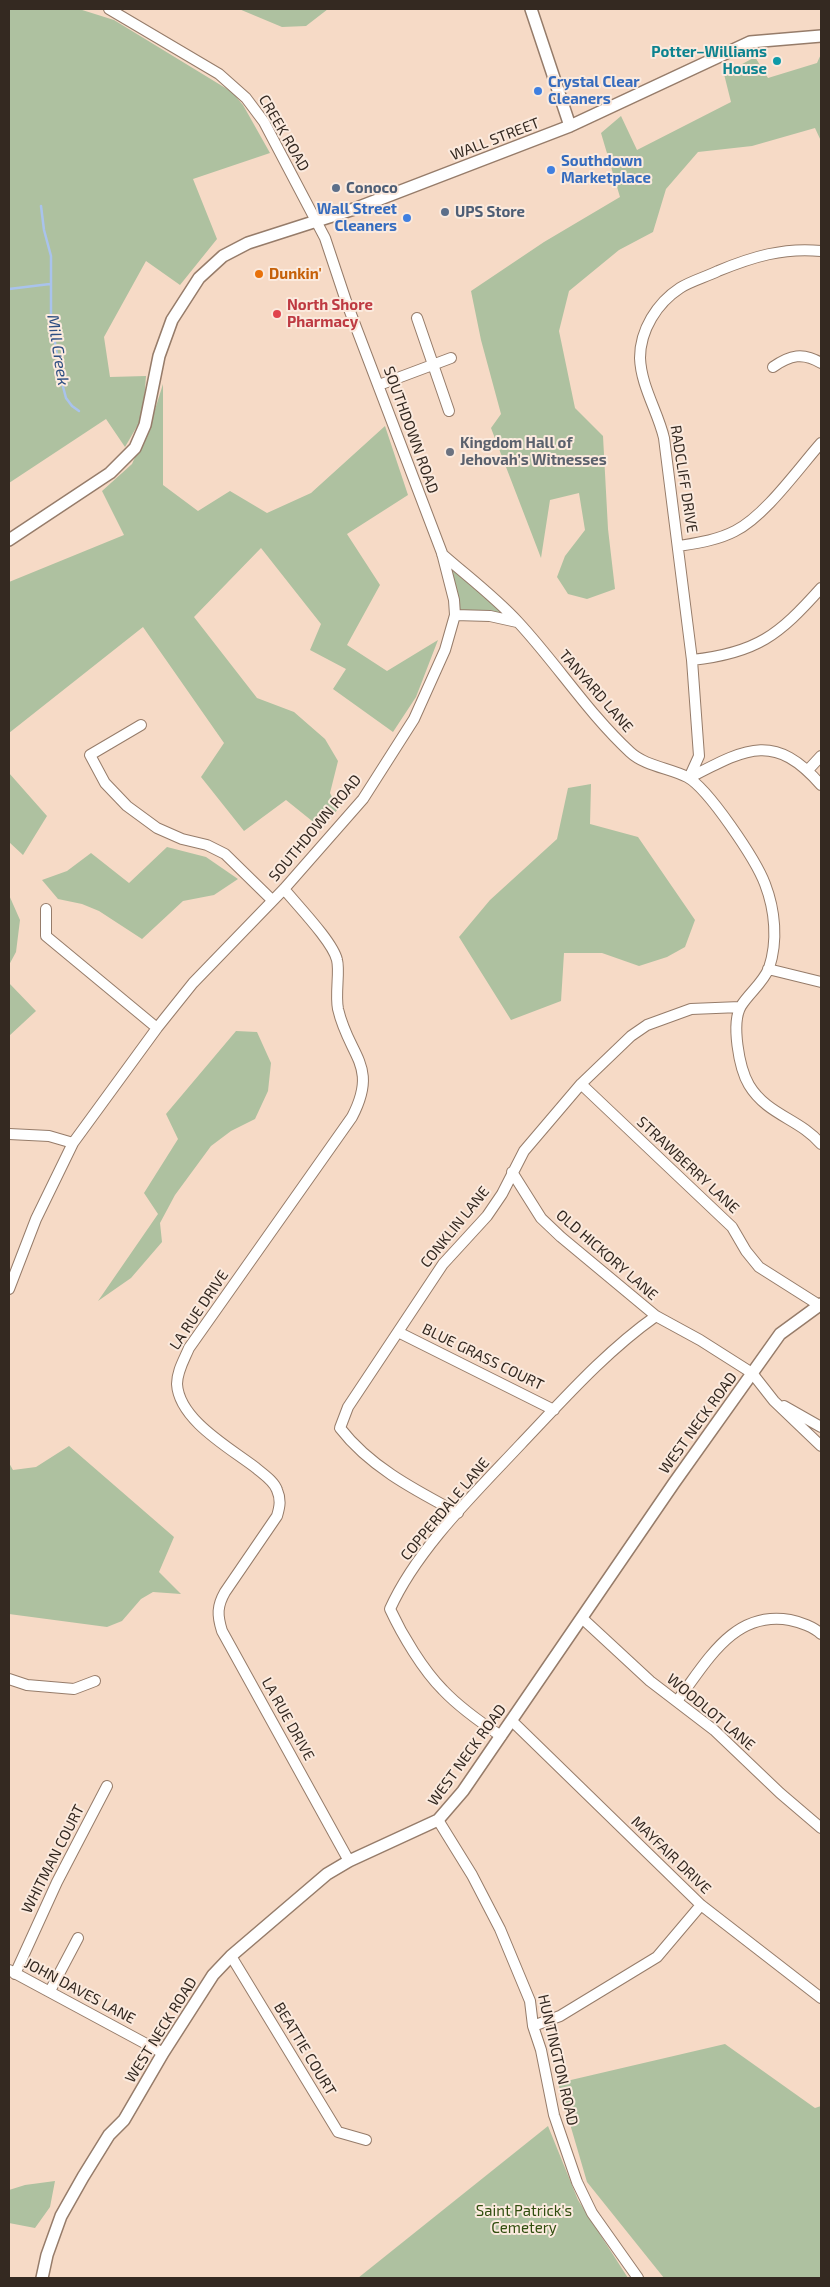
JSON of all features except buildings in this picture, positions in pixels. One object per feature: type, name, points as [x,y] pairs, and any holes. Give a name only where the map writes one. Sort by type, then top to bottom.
[{"type":"street","name":"CREEK ROAD","points":[[109,9],[210,68],[242,94],[264,122],[302,197],[318,222]]},
{"type":"street","points":[[531,9],[570,126]]},
{"type":"street","name":"WALL STREET","points":[[9,540],[110,473],[135,448],[147,420],[159,356],[168,331],[185,298],[206,271],[223,256],[242,246],[318,222],[570,126],[750,42],[821,36]]},
{"type":"street","name":"SOUTHDOWN ROAD","points":[[9,1289],[36,1219],[73,1143],[157,1028],[192,984],[284,889],[363,799],[405,734],[437,670],[455,615],[454,600],[442,553],[318,222]]},
{"type":"street","name":"RADCLIFF DRIVE","points":[[689,778],[699,756],[692,660],[664,438],[659,418],[644,381],[640,358],[644,331],[659,306],[680,288],[702,278],[747,259],[777,251],[804,249],[821,251]]},
{"type":"street","points":[[417,318],[449,411]]},
{"type":"street","points":[[773,367],[786,359],[801,355],[809,356],[821,363]]},
{"type":"street","points":[[379,385],[451,358]]},
{"type":"street","points":[[679,546],[706,541],[735,531],[760,512],[821,443]]},
{"type":"street","name":"TANYARD LANE","points":[[442,553],[518,622],[598,720],[632,754],[689,778],[700,788],[751,856],[765,884],[774,918],[774,944],[768,969]]},
{"type":"street","points":[[692,660],[721,657],[749,648],[774,635],[795,617],[821,588]]},
{"type":"street","points":[[455,615],[490,616],[518,622]]},
{"type":"street","points":[[141,725],[90,755],[105,784],[127,806],[157,828],[182,839],[207,845],[225,854],[272,900]]},
{"type":"street","points":[[689,778],[732,757],[766,750],[786,754],[808,770],[821,785]]},
{"type":"street","points":[[808,770],[821,756]]},
{"type":"street","name":"LA RUE DRIVE","points":[[284,889],[330,945],[338,960],[338,1008],[342,1023],[360,1062],[364,1081],[361,1100],[352,1118],[189,1348],[180,1368],[177,1384],[183,1404],[194,1421],[266,1476],[277,1488],[280,1503],[277,1516],[218,1603],[217,1616],[222,1631],[349,1861]]},
{"type":"street","points":[[46,909],[46,936],[157,1028]]},
{"type":"street","points":[[821,982],[768,969],[740,1008],[736,1039],[740,1062],[749,1084],[763,1104],[805,1130],[821,1144]]},
{"type":"street","name":"CONKLIN LANE","points":[[458,1512],[407,1486],[355,1448],[340,1428],[348,1407],[442,1264],[487,1216],[502,1194],[524,1151],[581,1084],[631,1036],[647,1025],[691,1009],[740,1008]]},
{"type":"street","name":"STRAWBERRY LANE","points":[[581,1084],[732,1227],[746,1251],[759,1267],[820,1304]]},
{"type":"street","points":[[9,1134],[50,1136],[73,1143]]},
{"type":"street","name":"OLD HICKORY LANE","points":[[512,1172],[541,1218],[576,1250],[656,1316],[700,1340],[752,1373],[774,1401]]},
{"type":"street","name":"WEST NECK ROAD","points":[[42,2278],[47,2255],[61,2216],[109,2135],[124,2120],[162,2053],[213,1975],[232,1956],[327,1874],[349,1861],[438,1820],[463,1791],[583,1619],[674,1483],[780,1334],[820,1304]]},
{"type":"street","name":"COPPERDALE LANE","points":[[500,1736],[466,1712],[442,1690],[402,1633],[390,1609],[398,1591],[412,1571],[458,1512],[554,1410],[619,1345],[656,1316]]},
{"type":"street","name":"BLUE GRASS COURT","points":[[398,1332],[554,1410]]},
{"type":"street","points":[[774,1401],[821,1427]]},
{"type":"street","points":[[774,1401],[821,1446]]},
{"type":"street","points":[[677,1701],[722,1641],[737,1630],[755,1621],[778,1618],[798,1622],[821,1634]]},
{"type":"street","name":"WOODLOT LANE","points":[[583,1619],[650,1681],[714,1730],[780,1793],[821,1828]]},
{"type":"street","points":[[9,1678],[27,1685],[74,1689],[95,1681]]},
{"type":"street","name":"MAYFAIR DRIVE","points":[[512,1721],[701,1906],[821,1998]]},
{"type":"street","name":"WHITMAN COURT","points":[[12,1972],[107,1786]]},
{"type":"street","name":"HUNTINGTON ROAD","points":[[438,1820],[472,1876],[500,1929],[530,2001],[533,2026],[541,2050],[554,2115],[577,2182],[592,2213],[638,2278]]},
{"type":"street","points":[[533,2026],[560,2016],[657,1957],[701,1906]]},
{"type":"street","points":[[50,1992],[78,1938]]},
{"type":"street","name":"BEATTIE COURT","points":[[232,1956],[338,2132],[366,2140]]},
{"type":"street","name":"JOHN DAVES LANE","points":[[12,1972],[162,2053]]},
{"type":"green space","points":[[9,9],[79,9],[114,20],[232,92],[243,105],[270,153],[193,179],[217,239],[180,285],[146,261],[104,337],[110,377],[146,376],[143,416],[125,447],[106,419],[9,483]]},
{"type":"green space","points":[[239,9],[328,9],[306,26],[282,27]]},
{"type":"green space","points":[[821,54],[821,141],[815,128],[752,146],[698,152],[666,189],[653,232],[619,250],[569,291],[559,331],[575,408],[603,436],[608,529],[615,589],[587,599],[568,594],[557,577],[565,556],[585,530],[579,493],[550,500],[541,558],[491,428],[501,414],[481,340],[471,291],[544,242],[620,197],[601,133],[621,116],[637,150],[731,102],[724,74],[755,57],[768,78],[817,63]]},
{"type":"green space","points":[[163,384],[163,485],[198,511],[230,491],[267,513],[311,493],[385,426],[408,495],[347,534],[380,585],[347,645],[387,671],[438,640],[416,697],[393,732],[333,689],[346,669],[310,650],[321,624],[261,548],[194,617],[257,698],[294,712],[325,739],[338,761],[330,793],[338,809],[322,829],[286,800],[244,831],[201,777],[224,743],[143,627],[9,733],[9,582],[124,535],[102,491],[132,464],[152,419]]},
{"type":"green space","points":[[447,560],[509,616],[458,611]]},
{"type":"green space","points":[[9,773],[47,816],[23,855],[9,842]]},
{"type":"green space","points":[[591,784],[590,824],[638,837],[695,920],[685,947],[667,957],[639,966],[602,953],[564,953],[561,1001],[511,1020],[459,937],[490,900],[557,839],[568,788]]},
{"type":"green space","points":[[167,847],[206,857],[238,879],[214,895],[183,901],[142,939],[99,911],[82,904],[58,899],[42,880],[67,871],[91,853],[129,883]]},
{"type":"green space","points":[[9,895],[20,920],[16,952],[9,965]]},
{"type":"green space","points":[[9,983],[36,1011],[9,1036]]},
{"type":"green space","points":[[236,1031],[257,1032],[271,1063],[268,1091],[255,1119],[231,1131],[211,1146],[175,1195],[160,1223],[162,1242],[131,1278],[98,1301],[158,1214],[144,1193],[178,1139],[166,1114]]},
{"type":"green space","points":[[69,1446],[174,1537],[159,1572],[181,1594],[153,1592],[141,1599],[122,1621],[107,1627],[9,1614],[9,1463],[13,1470],[36,1467]]},
{"type":"green space","points":[[725,2044],[815,2108],[821,2106],[821,2278],[664,2278],[587,2182],[558,2083]]},
{"type":"green space","name":"Saint Patrick's Cemetery","points":[[548,2126],[578,2200],[628,2278],[358,2278]]},
{"type":"green space","points":[[55,2181],[50,2207],[35,2228],[9,2223],[9,2190],[25,2185]]},
{"type":"waterway","name":"Mill Creek","points":[[41,206],[44,230],[51,256],[51,319],[61,379],[66,398],[79,411]]},
{"type":"waterway","name":"Mill Creek","points":[[9,289],[50,284]]},
{"type":"place","name":"Potter–Williams House","points":[[777,61]]},
{"type":"place","name":"Crystal Clear Cleaners","points":[[538,91]]},
{"type":"place","name":"Southdown Marketplace","points":[[551,170]]},
{"type":"place","name":"Conoco","points":[[336,188]]},
{"type":"place","name":"UPS Store","points":[[445,212]]},
{"type":"place","name":"Wall Street Cleaners","points":[[407,218]]},
{"type":"place","name":"Dunkin'","points":[[259,274]]},
{"type":"place","name":"North Shore Pharmacy","points":[[277,314]]},
{"type":"place","name":"Kingdom Hall of Jehovah’s Witnesses","points":[[450,452]]}]
